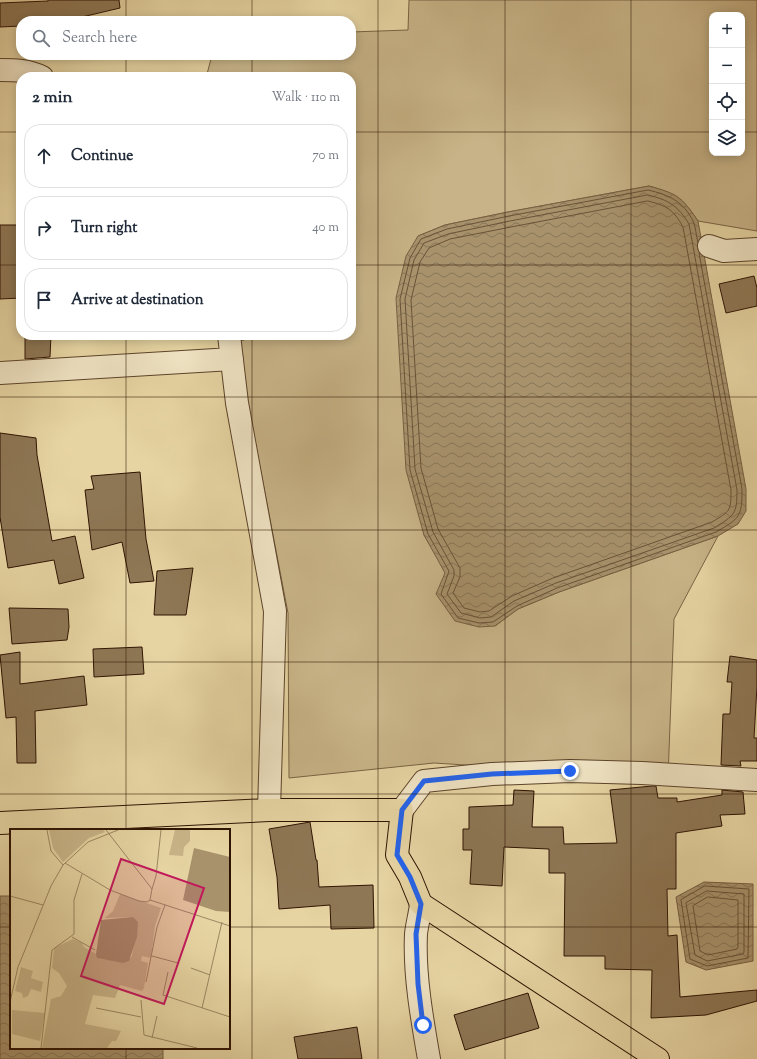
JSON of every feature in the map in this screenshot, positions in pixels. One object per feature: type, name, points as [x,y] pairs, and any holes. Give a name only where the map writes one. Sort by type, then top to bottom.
[{"type":"main road","points":[[0,823],[269,810],[402,810],[397,855],[410,877],[421,904],[658,1059]]},
{"type":"street","points":[[0,70],[31,72]]},
{"type":"street","points":[[709,246],[724,251],[757,249]]},
{"type":"street","points":[[230,340],[237,403],[275,611],[269,810]]},
{"type":"street","points":[[0,373],[232,359]]},
{"type":"street","points":[[402,810],[424,781],[492,774],[570,771],[642,773],[757,780]]},
{"type":"street","points":[[421,904],[416,934],[418,984],[429,1059]]},
{"type":"shaded area","points":[[409,0],[757,0],[757,231],[698,221],[678,197],[666,191],[649,186],[445,225],[418,236],[424,535],[446,573],[495,626],[518,609],[559,592],[718,536],[674,619],[668,778],[434,763],[289,778],[288,613],[236,342],[244,340],[356,340],[356,72],[208,72],[211,60],[356,60],[356,32],[408,30]]},
{"type":"water","points":[[649,186],[666,191],[678,197],[698,221],[746,489],[746,511],[738,524],[718,536],[559,592],[518,609],[495,626],[479,627],[455,621],[436,594],[445,573],[424,535],[406,470],[396,298],[406,256],[418,236],[445,225]]},
{"type":"water","points":[[704,882],[753,884],[753,961],[706,970],[686,962],[676,897]]},
{"type":"water","points":[[0,896],[10,896],[10,1049],[163,1049],[163,1059],[0,1059]]},
{"type":"building","points":[[119,0],[120,8],[86,16],[16,16],[16,26],[0,27],[0,3]]},
{"type":"building","points":[[0,225],[16,225],[16,298],[0,299]]},
{"type":"building","points":[[754,276],[757,288],[757,306],[726,313],[719,284]]},
{"type":"building","points":[[25,340],[51,340],[50,357],[25,359]]},
{"type":"building","points":[[0,433],[36,438],[37,455],[52,541],[75,536],[84,578],[59,584],[54,560],[8,568],[0,517]]},
{"type":"building","points":[[140,472],[146,539],[154,581],[130,583],[122,542],[92,550],[85,490],[94,489],[91,476]]},
{"type":"building","points":[[193,568],[186,615],[154,615],[157,571]]},
{"type":"building","points":[[9,608],[68,609],[69,627],[67,640],[12,644]]},
{"type":"building","points":[[142,647],[144,674],[94,677],[93,649]]},
{"type":"building","points":[[20,652],[20,684],[84,676],[87,705],[35,711],[36,763],[17,763],[16,717],[6,718],[0,655]]},
{"type":"building","points":[[730,656],[757,660],[754,738],[757,738],[757,761],[740,761],[741,766],[721,765],[723,714],[730,714],[732,682],[727,682]]},
{"type":"building","points":[[656,786],[658,798],[677,798],[677,802],[722,795],[722,790],[743,792],[745,814],[720,815],[722,826],[676,833],[676,889],[667,889],[668,936],[677,935],[680,997],[757,990],[757,1001],[706,1015],[651,1018],[652,970],[605,969],[605,956],[564,956],[565,873],[549,873],[549,849],[504,847],[502,886],[470,884],[472,850],[463,850],[463,829],[469,829],[469,807],[513,805],[514,790],[534,791],[532,827],[563,827],[564,844],[617,843],[610,790]]},
{"type":"building","points":[[310,822],[317,860],[319,887],[373,885],[374,928],[331,929],[330,905],[279,909],[277,877],[269,829]]},
{"type":"building","points":[[528,993],[539,1028],[465,1050],[454,1015]]},
{"type":"building","points":[[357,1027],[362,1059],[298,1059],[294,1037]]},
{"type":"route","points":[[423,1025],[418,984],[416,934],[421,904],[410,877],[397,855],[402,810],[424,781],[492,774],[570,771]]}]
